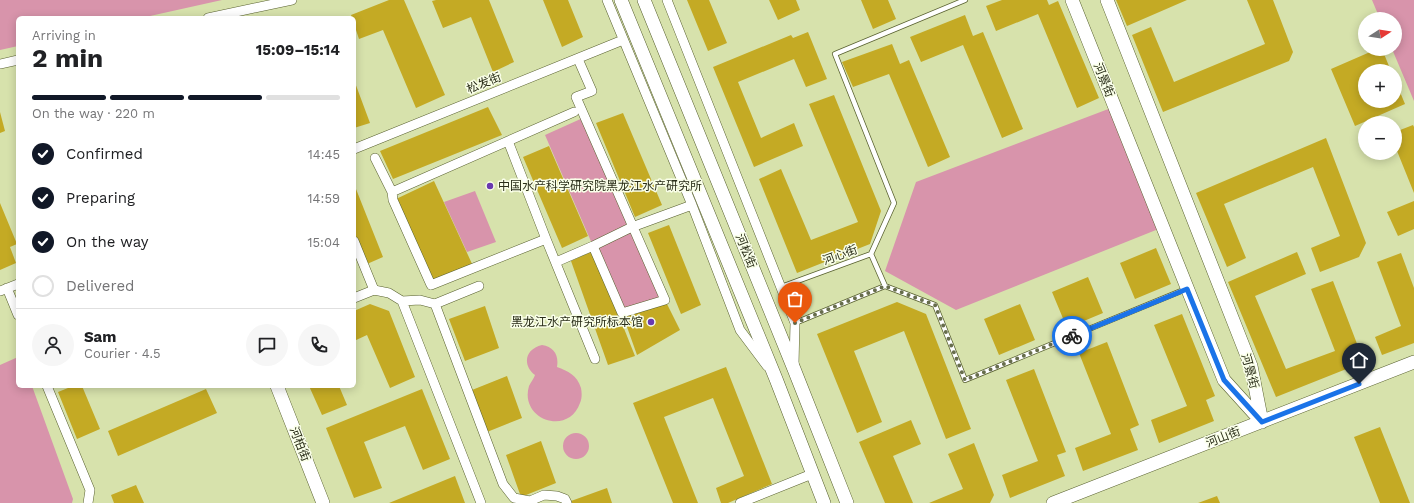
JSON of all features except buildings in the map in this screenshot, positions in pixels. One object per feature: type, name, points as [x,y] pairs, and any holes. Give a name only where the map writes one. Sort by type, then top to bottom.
[{"type":"street","points":[[217,16],[292,0]]},
{"type":"street","points":[[607,0],[692,205],[740,330],[776,379]]},
{"type":"street","points":[[621,0],[776,379],[824,503]]},
{"type":"street","name":"河松街","points":[[644,0],[847,503]]},
{"type":"street","points":[[667,0],[795,323],[794,369]]},
{"type":"street","name":"河景街","points":[[1072,0],[1224,380],[1262,422]]},
{"type":"street","name":"河景街","points":[[1107,0],[1251,366],[1262,422]]},
{"type":"street","name":"松发街","points":[[356,148],[623,40]]},
{"type":"street","points":[[578,59],[592,91],[576,97],[665,300],[622,313],[593,246]]},
{"type":"street","points":[[0,64],[16,60]]},
{"type":"street","points":[[392,192],[574,112]]},
{"type":"street","points":[[508,141],[595,359]]},
{"type":"street","points":[[375,158],[392,192],[394,200],[431,285],[546,239]]},
{"type":"street","points":[[556,262],[632,227],[692,205]]},
{"type":"street","points":[[356,246],[374,290]]},
{"type":"street","points":[[16,285],[4,289],[16,311]]},
{"type":"street","points":[[356,297],[374,290],[389,293],[402,301],[420,300],[435,304],[479,286]]},
{"type":"street","points":[[402,301],[480,503]]},
{"type":"street","points":[[435,304],[504,484],[514,498],[530,501],[544,495],[557,496],[565,499],[567,503]]},
{"type":"street","name":"河山街","points":[[1053,503],[1414,362]]},
{"type":"street","points":[[48,388],[90,490],[88,503]]},
{"type":"street","name":"河柏街","points":[[278,388],[323,503]]},
{"type":"street","points":[[740,503],[812,474]]},
{"type":"lane","points":[[871,254],[894,203],[835,54],[964,0]]},
{"type":"lane","name":"河心街","points":[[781,287],[871,254],[885,286]]},
{"type":"lane","points":[[795,323],[885,286],[935,305],[965,380],[1187,289]]},
{"type":"shaded area","points":[[0,0],[222,0],[150,16],[16,16],[16,46],[0,50]]},
{"type":"shaded area","points":[[1372,0],[1414,0],[1414,101],[1402,73],[1402,64],[1398,64],[1395,56],[1402,56],[1402,12],[1377,12]]},
{"type":"shaded area","points":[[1111,108],[1161,228],[956,310],[885,271],[916,182]]},
{"type":"shaded area","points":[[585,117],[665,300],[622,313],[545,135]]},
{"type":"shaded area","points":[[475,191],[496,242],[467,252],[444,202]]},
{"type":"shaded area","points":[[542,345],[555,352],[557,367],[572,374],[581,388],[582,396],[580,403],[574,413],[566,419],[556,421],[546,420],[538,415],[531,407],[528,398],[529,386],[535,375],[528,367],[527,358],[532,350]]},
{"type":"shaded area","points":[[16,358],[16,388],[33,388],[73,499],[72,503],[0,503],[0,365]]},
{"type":"shaded area","points":[[576,433],[586,436],[589,446],[586,456],[576,459],[566,456],[563,446],[566,436]]},
{"type":"way so far","points":[[795,323],[885,286],[935,305],[965,380],[1072,336]]},
{"type":"place","name":"中国水产科学研究院黑龙江水产研究所","points":[[490,186]]},
{"type":"place","name":"黑龙江水产研究所标本馆","points":[[651,322]]},
{"type":"route","points":[[1072,336],[1187,289],[1224,380],[1262,422],[1359,384]]}]
